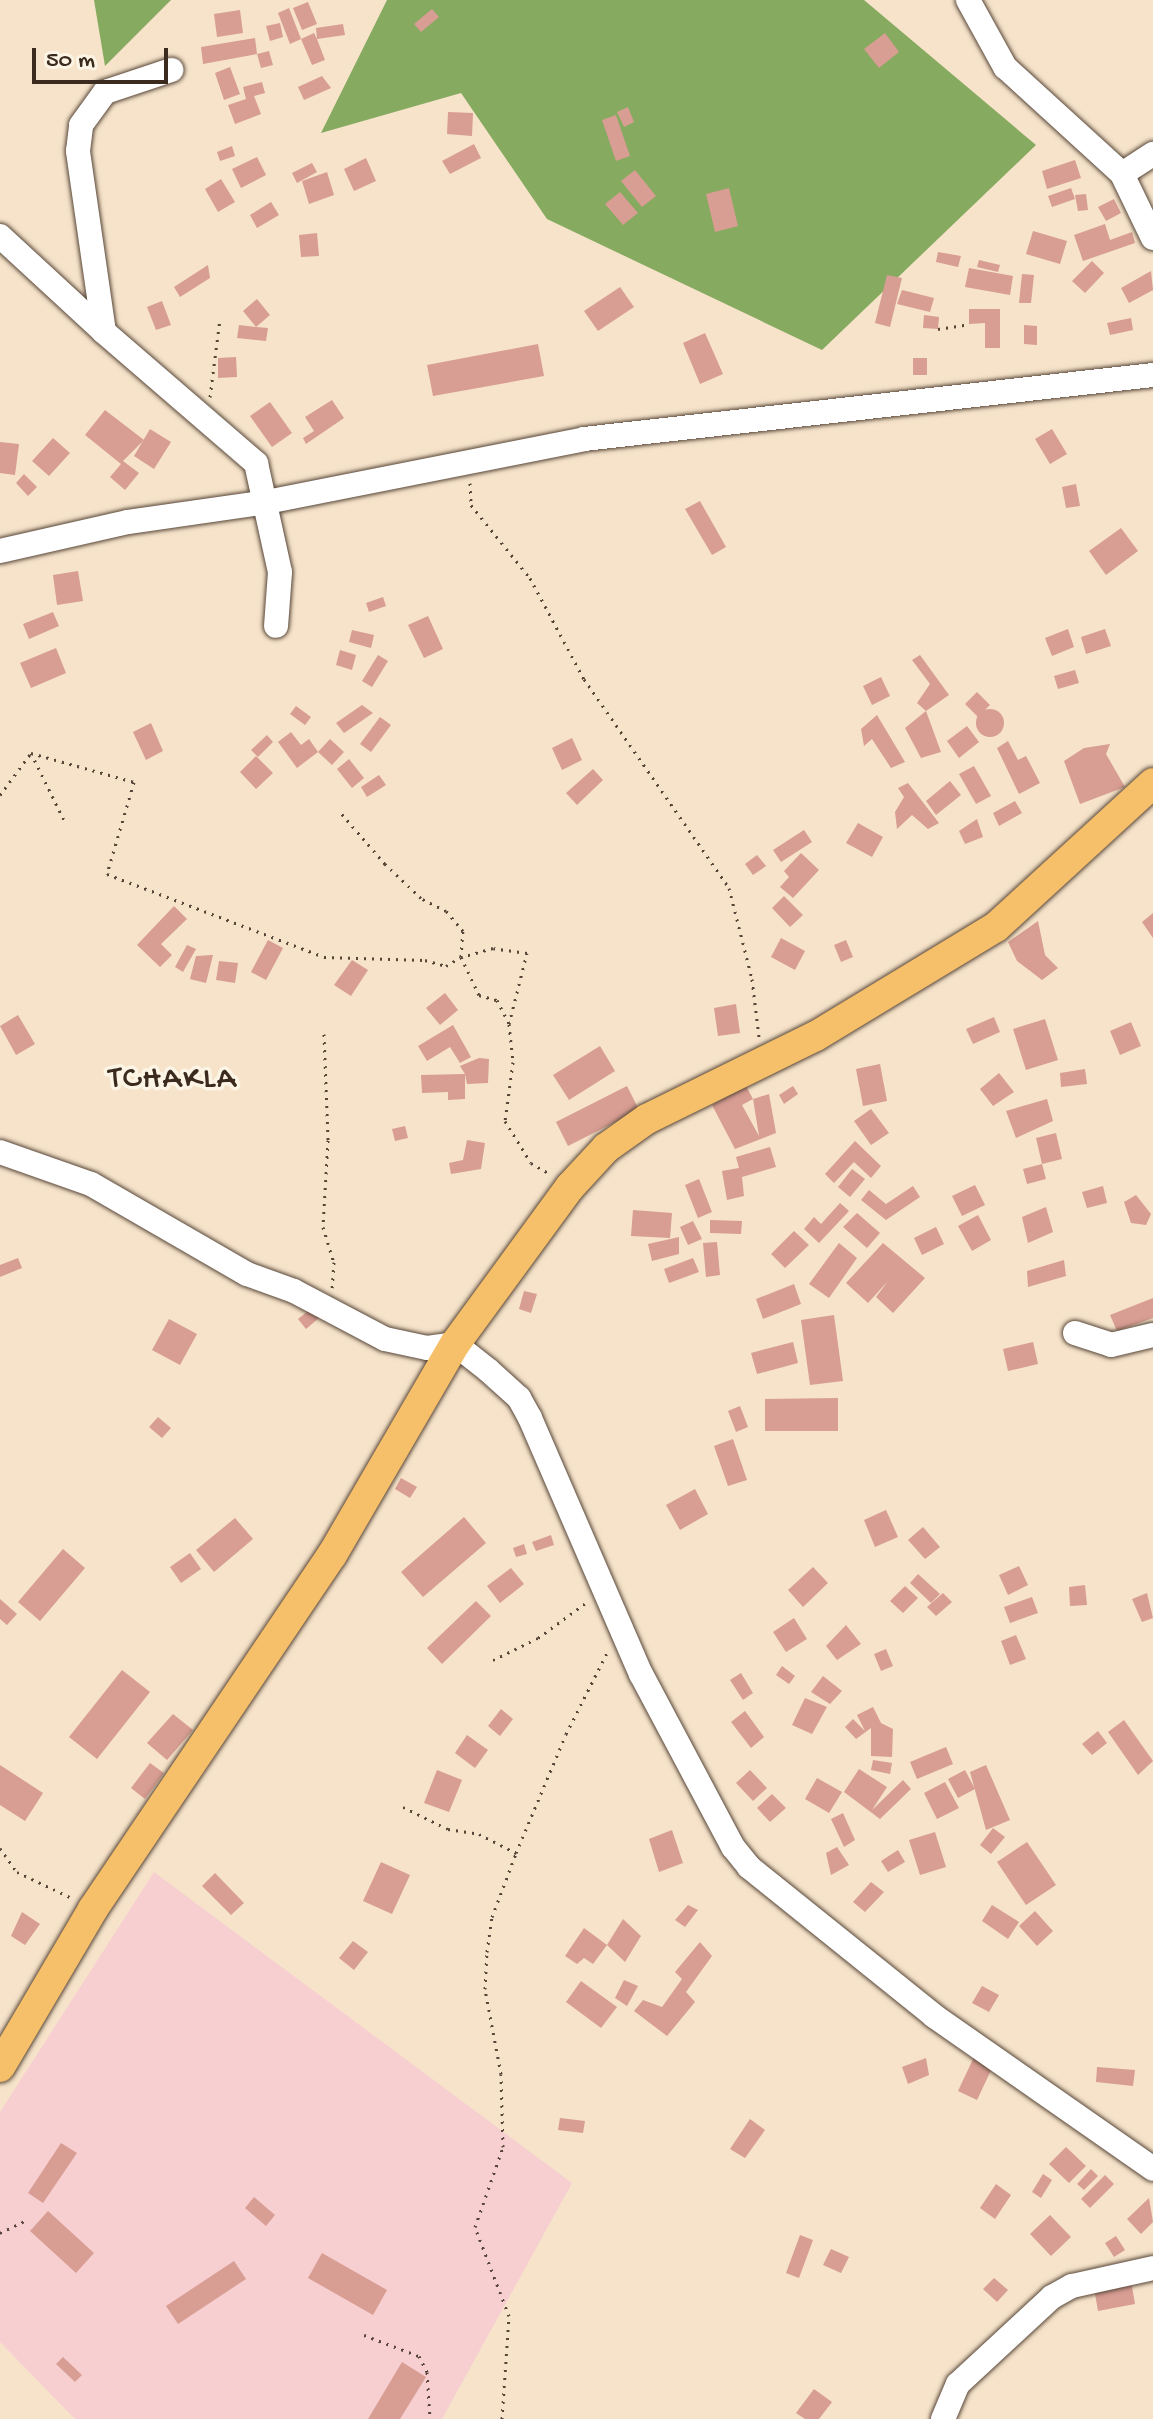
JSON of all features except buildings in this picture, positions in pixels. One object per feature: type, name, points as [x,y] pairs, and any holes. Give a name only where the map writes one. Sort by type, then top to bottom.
[{"type":"main road","points":[[0,2067],[93,1909],[332,1555],[455,1344],[570,1187],[606,1148],[647,1119],[864,1009],[996,927],[1153,783]]},
{"type":"street","points":[[968,0],[1005,67],[1122,174],[1153,238]]},
{"type":"street","points":[[104,332],[106,314],[78,151],[81,125],[105,92],[171,70]]},
{"type":"street","points":[[1122,174],[1153,154]]},
{"type":"street","points":[[0,236],[104,332],[208,417],[256,463],[280,572],[276,626]]},
{"type":"street","points":[[0,551],[128,522],[267,502],[584,439],[1153,375]]},
{"type":"street","points":[[0,1152],[91,1184],[247,1274],[330,1308],[385,1339],[427,1348],[455,1344],[519,1398],[606,1588],[641,1674],[733,1847],[749,1867],[934,2016],[1153,2169]]},
{"type":"street","points":[[1075,1333],[1111,1345],[1153,1335]]},
{"type":"street","points":[[943,2419],[958,2384],[1052,2297],[1072,2286],[1153,2268]]},
{"type":"path","points":[[208,417],[220,319]]},
{"type":"path","points":[[938,329],[969,324]]},
{"type":"path","points":[[469,460],[471,505],[530,578],[584,679],[729,888],[752,979],[762,1059]]},
{"type":"path","points":[[0,795],[31,753]]},
{"type":"path","points":[[31,753],[66,824]]},
{"type":"path","points":[[31,753],[134,782],[107,874],[324,957],[425,960],[446,966],[461,957],[493,948],[527,953],[509,1024],[513,1062],[505,1121],[531,1163],[570,1187]]},
{"type":"path","points":[[341,813],[385,864],[421,898],[446,911],[463,931],[461,957],[479,995],[497,1000],[509,1024]]},
{"type":"path","points":[[324,1034],[328,1140],[323,1227],[334,1262],[330,1308]]},
{"type":"path","points":[[493,1660],[538,1638],[606,1588]]},
{"type":"path","points":[[502,2419],[509,2316],[475,2227],[503,2147],[501,2074],[485,1989],[492,1917],[566,1734],[621,1625]]},
{"type":"path","points":[[403,1807],[448,1829],[479,1834],[516,1853]]},
{"type":"path","points":[[0,1848],[17,1872],[93,1909]]},
{"type":"path","points":[[0,2233],[25,2221]]},
{"type":"path","points":[[364,2335],[419,2356],[427,2372],[430,2419]]},
{"type":"shaded area","points":[[154,1872],[572,2183],[442,2419],[75,2419],[0,2342],[0,2112]]},
{"type":"green space","points":[[94,0],[171,0],[105,66]]},
{"type":"green space","points":[[387,0],[864,0],[1036,145],[822,350],[547,219],[461,93],[321,133]]},
{"type":"district","name":"TCHAKLA","points":[[173,1080]]}]
